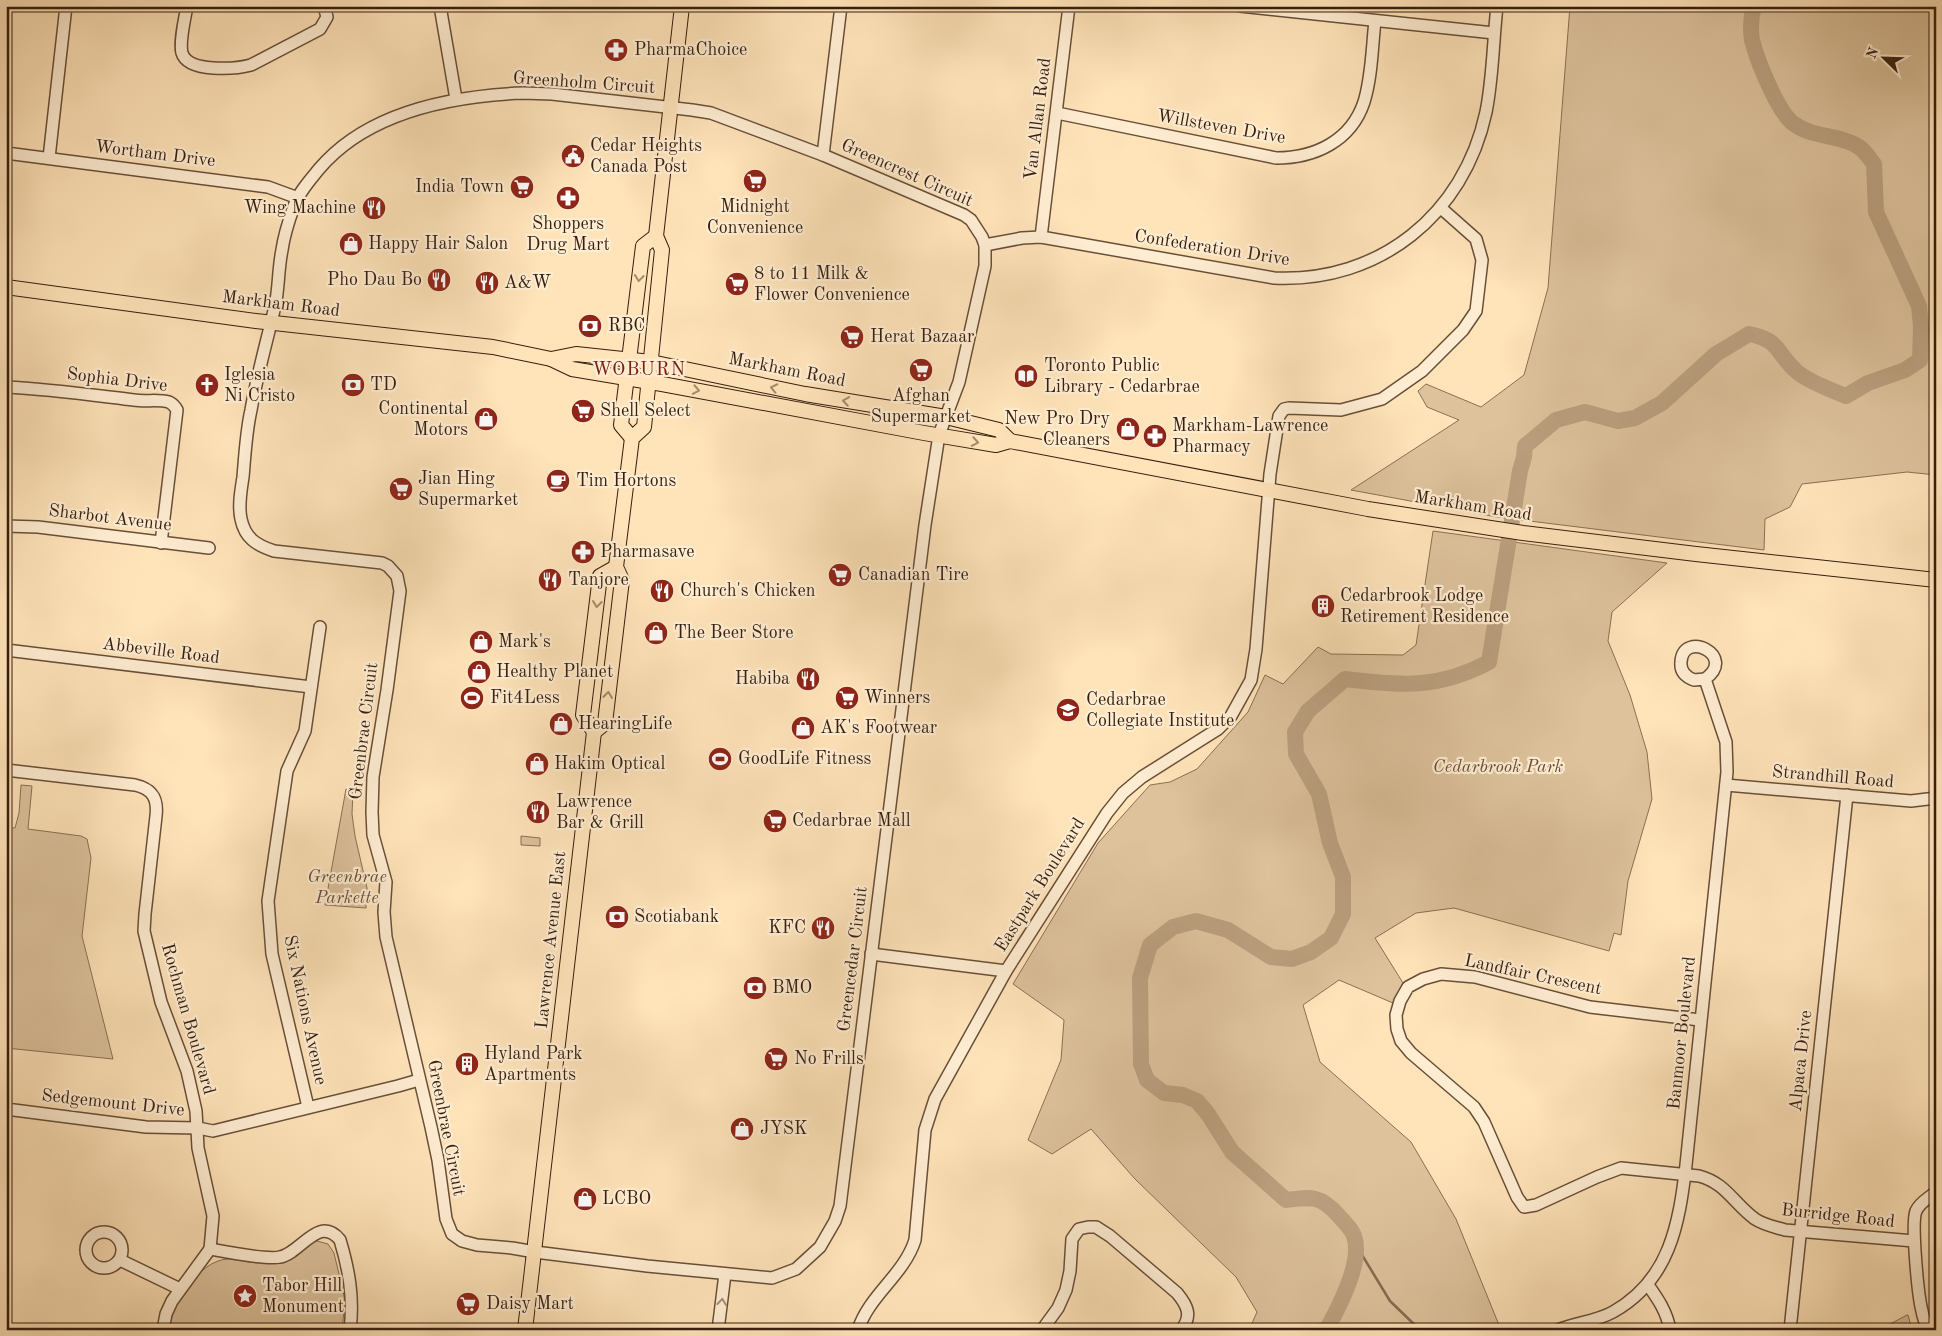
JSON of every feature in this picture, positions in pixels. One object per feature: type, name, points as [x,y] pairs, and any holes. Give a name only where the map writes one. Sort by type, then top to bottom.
[{"type":"main road","name":"Lawrence Avenue East","points":[[525,1330],[594,732],[605,723],[622,580],[616,567],[632,438],[644,427],[662,250],[656,236],[682,6]]},
{"type":"main road","points":[[632,438],[621,426],[628,360],[643,246],[656,236]]},
{"type":"main road","name":"Markham Road","points":[[6,287],[271,322],[493,347],[552,358],[572,369],[626,379],[996,445],[1010,440],[1368,509],[1488,528],[1696,554],[1936,580]]},
{"type":"main road","name":"Markham Road","points":[[552,358],[576,354],[651,362],[805,394],[946,417],[999,430],[1010,440]]},
{"type":"main road","points":[[594,732],[583,715],[600,576],[616,567]]},
{"type":"street","points":[[49,158],[66,6]]},
{"type":"street","points":[[187,6],[181,51],[184,59],[192,64],[203,67],[241,68],[251,65],[320,29],[327,17],[324,6]]},
{"type":"street","points":[[440,6],[456,99]]},
{"type":"street","points":[[823,154],[841,6]]},
{"type":"street","name":"Van Allan Road","points":[[1041,237],[1069,6]]},
{"type":"street","points":[[1240,6],[1494,32]]},
{"type":"street","name":"Confederation Drive","points":[[985,245],[1022,238],[1041,237],[1256,276],[1282,279],[1306,278],[1358,266],[1382,255],[1420,229],[1441,208],[1454,190],[1467,166],[1480,133],[1488,94],[1497,6]]},
{"type":"street","name":"Willsteven Drive","points":[[1057,113],[1263,156],[1276,158],[1302,156],[1321,150],[1338,140],[1356,120],[1364,101],[1375,21]]},
{"type":"street","name":"Greenholm Circuit","points":[[271,322],[276,297],[281,250],[298,198],[320,168],[359,134],[417,110],[456,99],[482,95],[552,94],[671,107]]},
{"type":"street","name":"Greencrest Circuit","points":[[671,107],[711,113],[823,154],[964,215],[976,226],[985,245],[985,266],[959,382],[939,435]]},
{"type":"street","name":"Wortham Drive","points":[[6,153],[268,186],[298,198]]},
{"type":"street","name":"Eastpark Boulevard","points":[[858,1330],[865,1312],[911,1253],[915,1240],[925,1130],[929,1115],[935,1099],[1006,971],[1107,812],[1142,777],[1218,729],[1232,716],[1251,680],[1255,666],[1269,490],[1279,416],[1284,409],[1341,410],[1382,399],[1422,371],[1471,320],[1478,304],[1482,260],[1476,239],[1441,208]]},
{"type":"street","name":"Greenbrae Circuit","points":[[271,322],[251,409],[245,452],[240,516],[245,532],[258,545],[274,551],[382,563],[393,571],[399,583],[399,601],[374,777],[371,822],[386,882],[384,912],[386,937],[438,1160],[446,1219],[452,1234],[462,1241],[477,1245],[534,1252]]},
{"type":"street","name":"Sophia Drive","points":[[6,387],[160,401],[176,406],[175,433],[167,482],[161,543]]},
{"type":"street","name":"Greencedar Circuit","points":[[534,1252],[772,1278],[796,1269],[820,1247],[835,1221],[840,1206],[846,1173],[914,605],[939,435]]},
{"type":"street","name":"Sharbot Avenue","points":[[6,526],[38,527],[209,548]]},
{"type":"street","name":"Six Nations Avenue","points":[[308,1108],[273,960],[268,901],[287,771],[305,731],[320,627]]},
{"type":"street","name":"Abbeville Road","points":[[6,650],[311,687]]},
{"type":"street","name":"Banmoor Boulevard","points":[[1558,1330],[1612,1312],[1648,1285],[1666,1254],[1679,1217],[1726,785],[1726,742],[1705,679]]},
{"type":"street","name":"Rochman Boulevard","points":[[6,770],[135,785],[147,789],[155,797],[157,808],[144,931],[161,1002],[187,1071],[196,1111],[198,1148],[213,1215],[210,1249]]},
{"type":"street","name":"Strandhill Road","points":[[1726,785],[1911,801],[1936,798]]},
{"type":"street","name":"Alpaca Drive","points":[[1790,1330],[1847,795]]},
{"type":"street","points":[[871,954],[1006,971]]},
{"type":"street","name":"Landfair Crescent","points":[[1685,1174],[1621,1168],[1596,1177],[1536,1205],[1524,1208],[1517,1197],[1484,1122],[1474,1106],[1411,1053],[1401,1041],[1397,1029],[1396,1015],[1400,1001],[1408,988],[1422,978],[1441,974],[1475,977],[1590,1007],[1700,1020]]},
{"type":"street","name":"Sedgemount Drive","points":[[6,1109],[146,1126],[198,1128],[213,1131],[419,1080]]},
{"type":"street","name":"Burridge Road","points":[[1685,1174],[1712,1179],[1748,1213],[1767,1226],[1800,1232],[1914,1241]]},
{"type":"street","points":[[1928,1330],[1922,1311],[1914,1241],[1915,1212],[1921,1204],[1936,1192]]},
{"type":"street","points":[[1042,1330],[1058,1308],[1066,1290],[1070,1271],[1072,1238],[1079,1229],[1096,1227],[1110,1236],[1185,1302],[1189,1314],[1181,1330]]},
{"type":"street","points":[[163,1330],[166,1314],[180,1289],[210,1249],[280,1257],[292,1252],[315,1234],[328,1232],[337,1236],[340,1240],[350,1276],[352,1303],[350,1330]]},
{"type":"street","points":[[120,1260],[180,1289]]},
{"type":"street","points":[[718,1330],[725,1274]]},
{"type":"street","points":[[1648,1285],[1662,1305],[1668,1318],[1670,1330]]},
{"type":"green space","points":[[1570,6],[1936,6],[1936,475],[1907,472],[1802,484],[1790,507],[1765,519],[1764,550],[1497,517],[1351,490],[1459,420],[1427,407],[1418,391],[1426,384],[1481,407],[1524,375],[1548,288]]},
{"type":"green space","name":"Cedarbrook Park","points":[[1433,531],[1667,563],[1612,612],[1608,641],[1630,695],[1647,752],[1652,799],[1628,881],[1621,935],[1614,933],[1609,951],[1454,908],[1416,913],[1375,938],[1403,983],[1393,1003],[1339,980],[1303,1005],[1320,1062],[1411,1142],[1456,1219],[1501,1330],[1249,1330],[1257,1312],[1236,1277],[1135,1179],[1091,1129],[1052,1154],[1028,1140],[1061,1060],[1064,1020],[1013,984],[1098,843],[1150,785],[1170,782],[1197,769],[1248,712],[1265,675],[1283,684],[1318,647],[1331,654],[1403,655],[1416,645]]},
{"type":"green space","points":[[21,785],[32,786],[28,829],[81,836],[87,839],[91,858],[82,936],[113,1059],[6,1048],[6,827],[15,828],[19,813]]},
{"type":"green space","name":"Greenbrae Parkette","points":[[346,789],[353,791],[352,814],[367,888],[366,908],[325,905]]},
{"type":"green space","points":[[521,836],[540,838],[540,846],[521,845]]},
{"type":"green space","points":[[317,1241],[328,1244],[334,1253],[345,1301],[342,1330],[169,1330],[175,1308],[181,1296],[197,1275],[207,1267],[217,1261],[228,1259],[257,1263],[266,1262]]},
{"type":"green space","points":[[1907,1315],[1912,1330],[1879,1330]]},
{"type":"waterway","points":[[1323,1330],[1328,1327],[1349,1283],[1353,1270],[1356,1246],[1353,1233],[1332,1208],[1320,1201],[1309,1198],[1286,1200],[1232,1152],[1208,1114],[1197,1101],[1183,1095],[1164,1093],[1147,1080],[1141,1064],[1140,978],[1150,945],[1173,927],[1196,921],[1228,930],[1271,957],[1292,959],[1311,952],[1331,938],[1343,914],[1343,877],[1330,843],[1319,794],[1296,754],[1295,732],[1308,711],[1345,679],[1402,684],[1436,681],[1471,671],[1489,662],[1525,446],[1556,420],[1585,412],[1618,421],[1635,418],[1662,403],[1716,354],[1749,334],[1766,339],[1804,377],[1846,396],[1868,383],[1905,370],[1920,360],[1921,326],[1919,306],[1876,212],[1874,164],[1859,147],[1844,140],[1801,128],[1794,124],[1781,109],[1763,72],[1752,40],[1751,27],[1754,6]]},
{"type":"waterway","points":[[1356,1245],[1390,1301],[1420,1330]]},
{"type":"place","name":"PharmaChoice","points":[[616,50]]},
{"type":"place","name":"Cedar Heights Canada Post","points":[[573,156]]},
{"type":"place","name":"Midnight Convenience","points":[[755,181]]},
{"type":"place","name":"India Town","points":[[522,187]]},
{"type":"place","name":"Shoppers Drug Mart","points":[[568,198]]},
{"type":"place","name":"Wing Machine","points":[[374,208]]},
{"type":"place","name":"Happy Hair Salon","points":[[351,244]]},
{"type":"place","name":"Pho Dau Bo","points":[[439,280]]},
{"type":"place","name":"A&W","points":[[487,283]]},
{"type":"place","name":"8 to 11 Milk & Flower Convenience","points":[[737,284]]},
{"type":"place","name":"RBC","points":[[590,326]]},
{"type":"place","name":"Herat Bazaar","points":[[852,337]]},
{"type":"place","name":"Afghan Supermarket","points":[[921,370]]},
{"type":"place","name":"Toronto Public Library - Cedarbrae","points":[[1026,376]]},
{"type":"place","name":"Iglesia Ni Cristo","points":[[207,385]]},
{"type":"place","name":"TD","points":[[353,385]]},
{"type":"place","name":"Shell Select","points":[[583,411]]},
{"type":"place","name":"Continental Motors","points":[[486,419]]},
{"type":"place","name":"New Pro Dry Cleaners","points":[[1128,429]]},
{"type":"place","name":"Markham-Lawrence Pharmacy","points":[[1155,436]]},
{"type":"place","name":"Tim Hortons","points":[[558,481]]},
{"type":"place","name":"Jian Hing Supermarket","points":[[401,489]]},
{"type":"place","name":"Pharmasave","points":[[583,552]]},
{"type":"place","name":"Canadian Tire","points":[[840,575]]},
{"type":"place","name":"Tanjore","points":[[550,580]]},
{"type":"place","name":"Church's Chicken","points":[[662,591]]},
{"type":"place","name":"Cedarbrook Lodge Retirement Residence","points":[[1323,606]]},
{"type":"place","name":"The Beer Store","points":[[656,633]]},
{"type":"place","name":"Mark's","points":[[481,642]]},
{"type":"place","name":"Healthy Planet","points":[[479,672]]},
{"type":"place","name":"Habiba","points":[[808,679]]},
{"type":"place","name":"Fit4Less","points":[[472,698]]},
{"type":"place","name":"Winners","points":[[847,698]]},
{"type":"place","name":"Cedarbrae Collegiate Institute","points":[[1068,710]]},
{"type":"place","name":"HearingLife","points":[[561,724]]},
{"type":"place","name":"AK's Footwear","points":[[803,728]]},
{"type":"place","name":"GoodLife Fitness","points":[[720,759]]},
{"type":"place","name":"Hakim Optical","points":[[537,764]]},
{"type":"place","name":"Lawrence Bar & Grill","points":[[538,812]]},
{"type":"place","name":"Cedarbrae Mall","points":[[775,821]]},
{"type":"place","name":"Scotiabank","points":[[617,917]]},
{"type":"place","name":"KFC","points":[[823,928]]},
{"type":"place","name":"BMO","points":[[755,988]]},
{"type":"place","name":"No Frills","points":[[776,1059]]},
{"type":"place","name":"Hyland Park Apartments","points":[[467,1064]]},
{"type":"place","name":"JYSK","points":[[742,1129]]},
{"type":"place","name":"LCBO","points":[[585,1199]]},
{"type":"place","name":"Tabor Hill Monument","points":[[245,1296]]},
{"type":"place","name":"Daisy Mart","points":[[468,1304]]},
{"type":"district","name":"WOBURN","points":[[639,370]]}]
